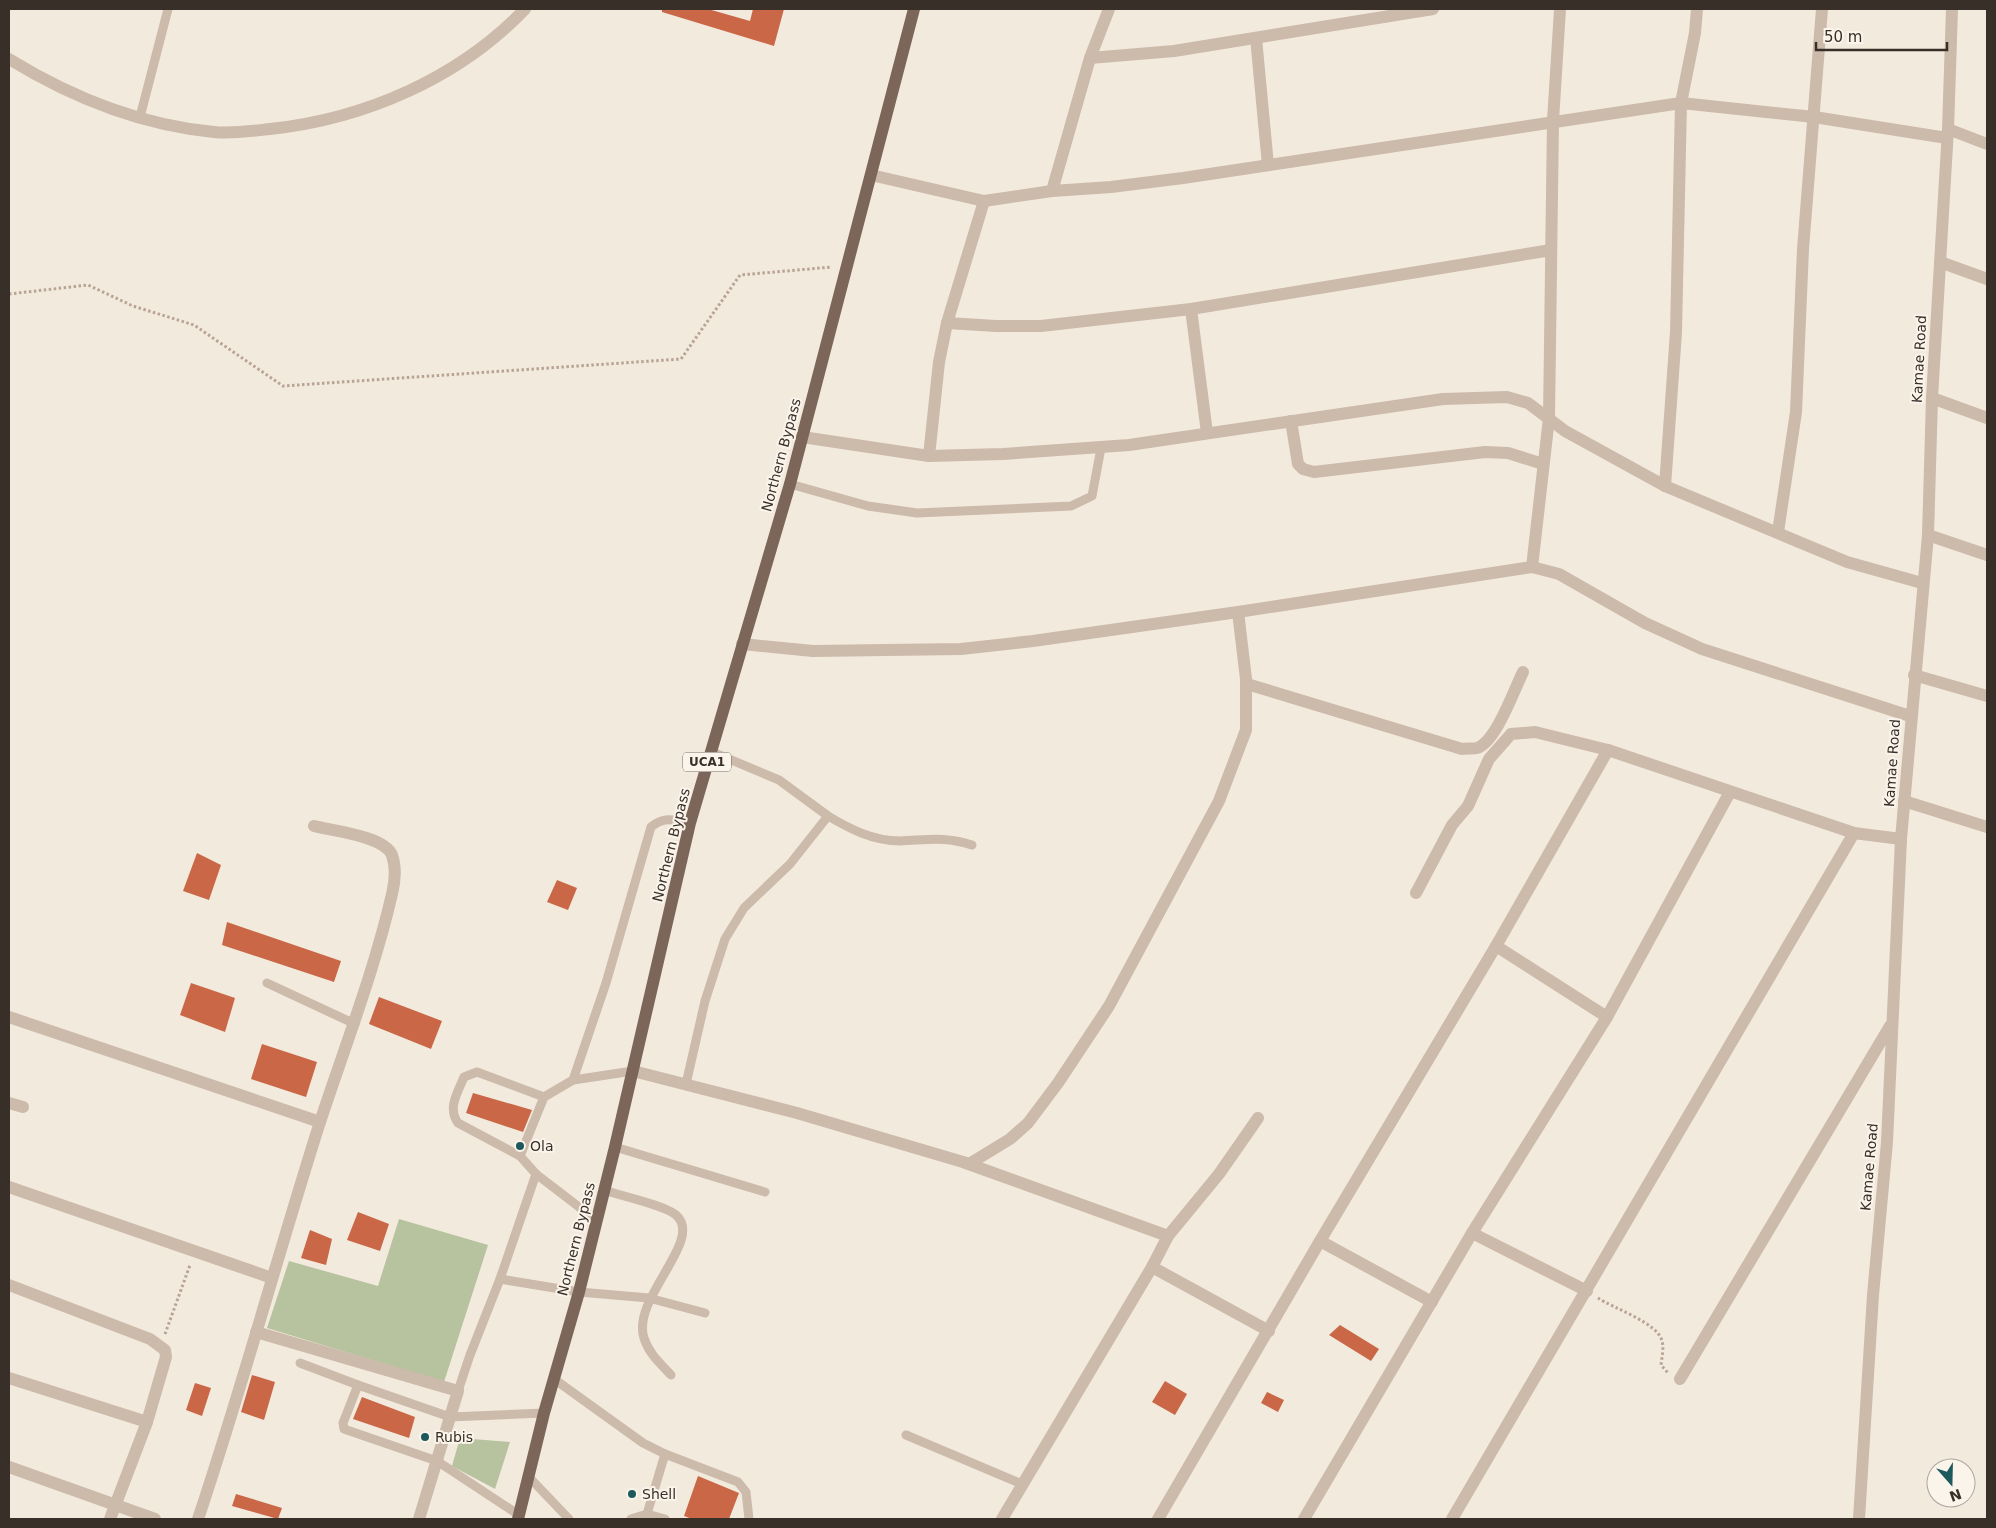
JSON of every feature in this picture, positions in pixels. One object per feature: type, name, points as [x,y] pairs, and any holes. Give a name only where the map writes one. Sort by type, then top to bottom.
[{"type":"main road","name":"Northern Bypass","points":[[519,1517],[544,1413],[579,1292],[615,1147],[690,823],[790,484],[914,9]]},
{"type":"street","points":[[9,59],[60,88],[102,106],[183,128],[224,132],[286,127],[348,113],[414,88],[452,68],[484,46],[525,9]]},
{"type":"street","points":[[1052,191],[1090,58],[1109,9]]},
{"type":"street","points":[[1090,58],[1174,52],[1433,9]]},
{"type":"street","points":[[1532,567],[1549,418],[1553,275],[1551,250],[1553,120],[1560,9]]},
{"type":"street","points":[[1666,486],[1676,332],[1681,103],[1695,33],[1697,9]]},
{"type":"street","points":[[1778,532],[1796,412],[1803,249],[1822,9]]},
{"type":"street","name":"Kamae Road","points":[[1859,1519],[1873,1295],[1887,1142],[1901,839],[1910,716],[1928,536],[1932,398],[1948,134],[1952,9]]},
{"type":"street","points":[[1256,38],[1268,165]]},
{"type":"street","points":[[871,174],[984,201],[1052,191],[1111,187],[1268,165],[1553,120],[1681,103],[1948,134],[1987,144]]},
{"type":"street","points":[[929,456],[939,362],[947,323],[984,201]]},
{"type":"street","points":[[947,323],[1041,326],[1191,309],[1551,250]]},
{"type":"street","points":[[1940,262],[1987,279]]},
{"type":"street","points":[[1191,309],[1207,432]]},
{"type":"street","points":[[802,437],[929,456],[1003,454],[1100,448],[1443,398],[1493,396],[1528,403],[1565,431],[1666,486],[1847,562],[1922,583]]},
{"type":"street","points":[[1932,398],[1987,418]]},
{"type":"street","points":[[1291,421],[1298,464],[1303,469],[1314,472],[1485,452],[1508,453],[1543,464]]},
{"type":"street","points":[[1928,536],[1987,555]]},
{"type":"street","points":[[742,644],[813,651],[960,649],[1033,641],[1238,612],[1532,567],[1559,574],[1645,623],[1702,649],[1910,716]]},
{"type":"street","points":[[969,1164],[1010,1139],[1028,1124],[1058,1083],[1109,1006],[1219,801],[1246,730],[1247,684],[1238,612]]},
{"type":"street","points":[[1247,684],[1462,748],[1477,748],[1487,742],[1497,726],[1523,672]]},
{"type":"street","points":[[1914,675],[1987,696]]},
{"type":"street","points":[[1416,893],[1452,825],[1468,806],[1489,759],[1511,734],[1535,732],[1608,750],[1854,833],[1901,839]]},
{"type":"street","points":[[1158,1519],[1320,1241],[1496,946],[1608,750]]},
{"type":"street","points":[[1304,1519],[1472,1233],[1607,1017],[1730,792]]},
{"type":"street","points":[[1904,801],[1987,827]]},
{"type":"street","points":[[198,1519],[320,1122],[355,1024],[393,892],[395,866],[391,853],[378,841],[314,826]]},
{"type":"street","points":[[1452,1519],[1854,833]]},
{"type":"street","points":[[1496,946],[1607,1017]]},
{"type":"street","points":[[9,1017],[320,1122]]},
{"type":"street","points":[[1680,1378],[1892,1024]]},
{"type":"street","points":[[633,1070],[797,1113],[969,1164],[1168,1236]]},
{"type":"street","points":[[9,1103],[23,1106]]},
{"type":"street","points":[[1002,1519],[1152,1267],[1168,1236],[1219,1174],[1258,1118]]},
{"type":"street","points":[[9,1187],[272,1278]]},
{"type":"street","points":[[1472,1233],[1587,1291]]},
{"type":"street","points":[[1320,1241],[1432,1302]]},
{"type":"street","points":[[1152,1267],[1269,1331]]},
{"type":"street","points":[[9,1285],[150,1338],[161,1346],[166,1358],[147,1422],[110,1519]]},
{"type":"street","points":[[256,1332],[458,1391],[419,1519]]},
{"type":"street","points":[[9,1378],[147,1422]]},
{"type":"street","points":[[9,1467],[155,1519]]},
{"type":"lane","points":[[140,117],[168,9]]},
{"type":"lane","points":[[790,484],[868,506],[917,513],[1071,506],[1092,496],[1100,448]]},
{"type":"lane","points":[[710,751],[779,780],[828,816],[858,833],[898,841],[930,837],[972,845]]},
{"type":"lane","points":[[686,1084],[705,1001],[725,939],[744,908],[790,864],[828,816]]},
{"type":"lane","points":[[573,1080],[606,983],[651,827],[659,820],[669,819],[690,823]]},
{"type":"lane","points":[[266,983],[355,1024]]},
{"type":"lane","points":[[520,1156],[544,1096],[573,1080],[633,1070]]},
{"type":"lane","points":[[544,1096],[478,1072],[464,1077],[452,1108],[458,1123],[520,1156],[536,1174],[596,1220]]},
{"type":"lane","points":[[615,1147],[765,1192]]},
{"type":"lane","points":[[458,1391],[500,1279],[536,1174]]},
{"type":"lane","points":[[604,1190],[658,1207],[676,1216],[682,1225],[683,1236],[679,1249],[649,1298],[643,1319],[644,1336],[651,1354],[671,1375]]},
{"type":"lane","points":[[500,1279],[579,1292],[649,1298],[705,1313]]},
{"type":"lane","points":[[300,1363],[450,1417],[544,1413]]},
{"type":"lane","points":[[554,1379],[643,1443],[664,1454],[738,1482],[746,1492],[749,1519]]},
{"type":"lane","points":[[358,1385],[343,1423],[344,1429],[437,1461],[519,1517]]},
{"type":"lane","points":[[906,1435],[1022,1484]]},
{"type":"lane","points":[[647,1514],[664,1454]]},
{"type":"lane","points":[[528,1476],[569,1519]]},
{"type":"lane","points":[[631,1519],[647,1514],[665,1519]]},
{"type":"path","points":[[9,294],[88,285],[133,306],[194,325],[283,386],[681,359],[740,275],[847,266]]},
{"type":"path","points":[[161,1346],[195,1250]]},
{"type":"path","points":[[1587,1291],[1642,1321],[1659,1334],[1662,1342],[1661,1364],[1670,1376],[1680,1378]]},
{"type":"green space","points":[[399,1219],[488,1245],[444,1382],[267,1328],[289,1261],[378,1286]]},
{"type":"green space","points":[[460,1438],[510,1442],[495,1489],[452,1466]]},
{"type":"building","points":[[662,9],[708,9],[750,21],[753,9],[784,9],[774,46],[662,12]]},
{"type":"building","points":[[197,853],[221,865],[209,900],[183,891]]},
{"type":"building","points":[[557,880],[577,888],[568,910],[547,902]]},
{"type":"building","points":[[227,922],[341,961],[334,982],[222,945]]},
{"type":"building","points":[[191,983],[235,998],[225,1032],[180,1015]]},
{"type":"building","points":[[379,997],[442,1021],[431,1049],[369,1024]]},
{"type":"building","points":[[262,1044],[317,1062],[306,1097],[251,1079]]},
{"type":"building","points":[[473,1093],[532,1110],[523,1132],[466,1113]]},
{"type":"building","points":[[358,1212],[389,1224],[380,1251],[347,1240]]},
{"type":"building","points":[[310,1230],[332,1239],[326,1265],[301,1258]]},
{"type":"building","points":[[1340,1325],[1379,1349],[1371,1361],[1329,1335]]},
{"type":"building","points":[[252,1375],[275,1382],[264,1420],[241,1412]]},
{"type":"building","points":[[1165,1381],[1187,1394],[1175,1415],[1152,1402]]},
{"type":"building","points":[[195,1383],[211,1388],[202,1416],[186,1410]]},
{"type":"building","points":[[1267,1392],[1284,1400],[1278,1412],[1261,1403]]},
{"type":"building","points":[[362,1397],[415,1417],[409,1438],[353,1419]]},
{"type":"building","points":[[698,1476],[739,1493],[729,1519],[692,1519],[684,1516]]},
{"type":"building","points":[[236,1494],[282,1508],[278,1519],[232,1506]]},
{"type":"place","name":"Ola","points":[[520,1146]]},
{"type":"place","name":"Rubis","points":[[425,1437]]},
{"type":"place","name":"Shell","points":[[632,1494]]}]
